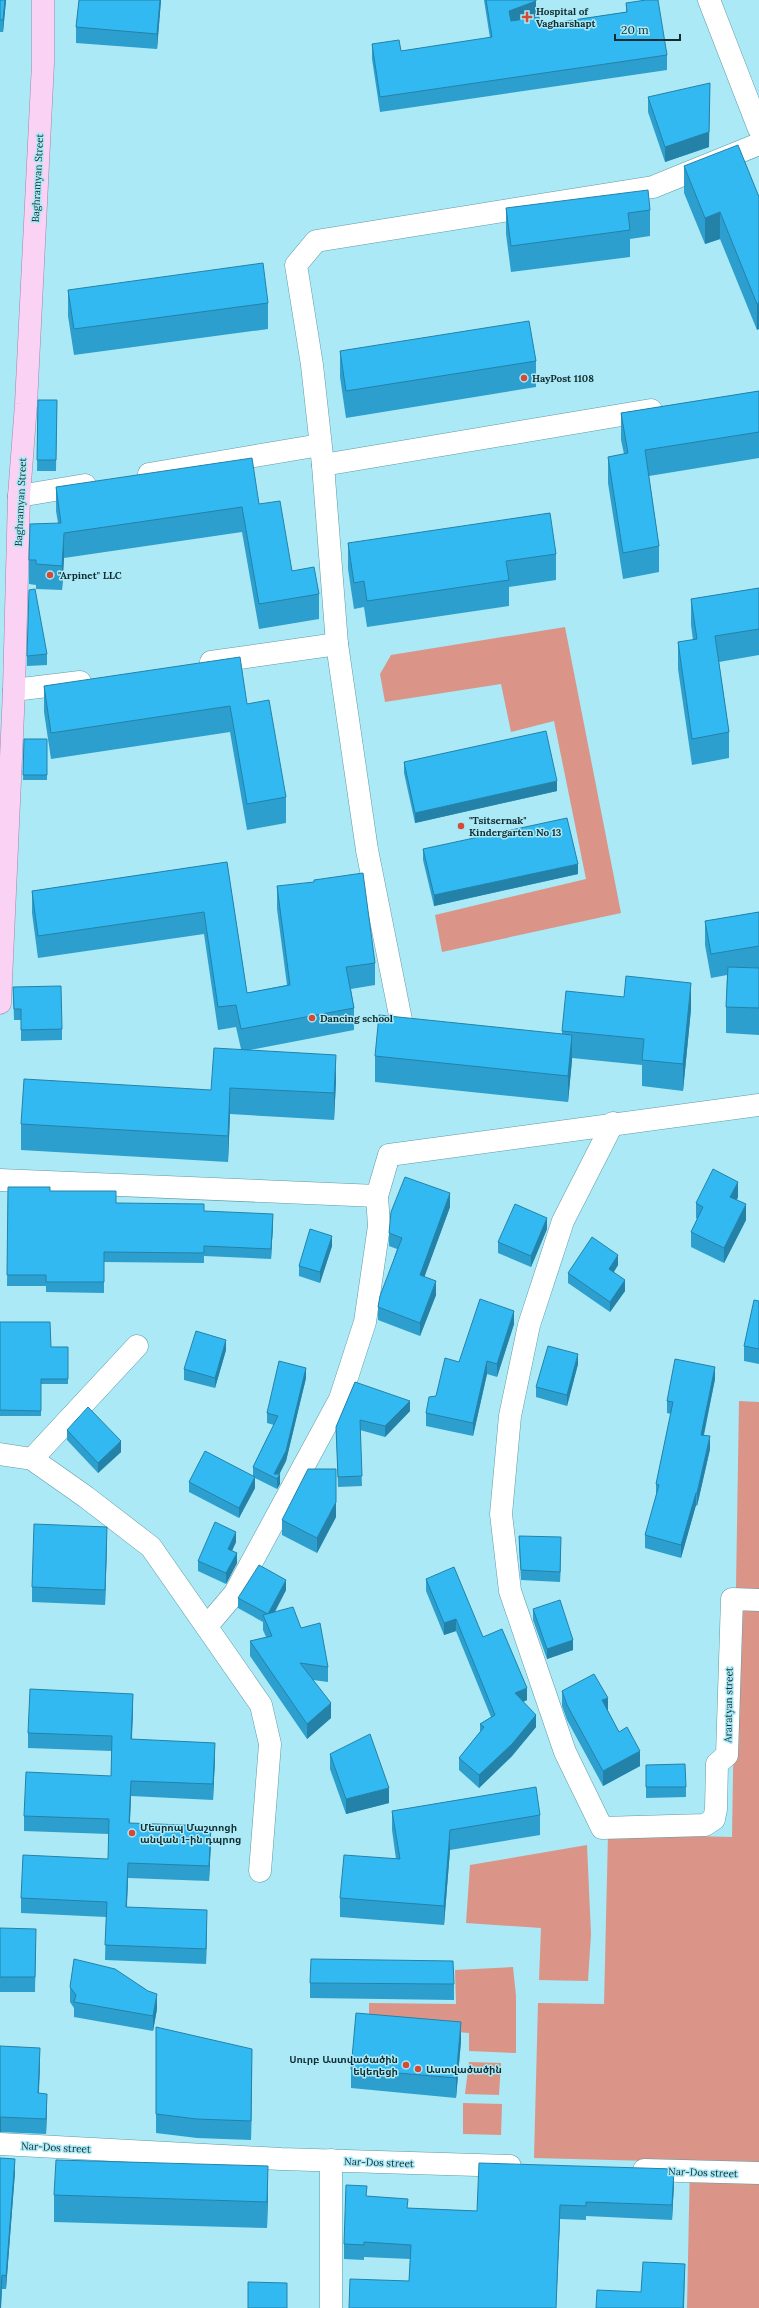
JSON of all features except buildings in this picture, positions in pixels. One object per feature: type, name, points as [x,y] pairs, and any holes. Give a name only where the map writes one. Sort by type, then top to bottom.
[{"type":"main road","name":"Baghramyan Street","points":[[0,1004],[4,824],[14,690],[19,496],[27,396],[42,63],[43,0]]},
{"type":"street","points":[[709,0],[759,129]]},
{"type":"street","points":[[402,1025],[367,850],[337,644],[312,365],[296,265],[316,241],[653,187],[759,144]]},
{"type":"street","points":[[127,478],[321,455],[672,406]]},
{"type":"street","points":[[19,496],[104,481]]},
{"type":"street","points":[[188,666],[337,644]]},
{"type":"street","points":[[14,690],[97,679]]},
{"type":"street","points":[[207,1626],[235,1593],[340,1399],[365,1322],[379,1226],[377,1196],[389,1155],[613,1123],[759,1105]]},
{"type":"street","name":"Araratyan street","points":[[613,1123],[562,1221],[529,1325],[510,1416],[501,1514],[510,1591],[565,1752],[602,1828],[705,1825],[710,1823],[716,1812],[717,1764],[727,1755],[732,1599],[759,1600]]},
{"type":"street","points":[[0,1180],[377,1196]]},
{"type":"street","points":[[32,1459],[137,1346]]},
{"type":"street","points":[[0,1454],[32,1459],[86,1497],[151,1547],[261,1705],[270,1744],[260,1871]]},
{"type":"street","name":"Nar-Dos street","points":[[0,2144],[331,2160],[533,2166]]},
{"type":"street","points":[[331,2160],[331,2308]]},
{"type":"street","name":"Nar-Dos street","points":[[625,2170],[759,2173]]},
{"type":"shaded area","points":[[565,627],[621,913],[442,952],[435,915],[586,879],[554,721],[511,732],[501,684],[385,702],[380,674],[391,655]]},
{"type":"shaded area","points":[[739,1401],[759,1402],[759,2308],[687,2308],[690,2162],[534,2158],[538,2003],[604,2004],[608,1834],[732,1837]]},
{"type":"shaded area","points":[[587,1845],[591,1934],[588,1981],[539,1980],[541,1928],[466,1923],[470,1865]]},
{"type":"shaded area","points":[[513,1967],[516,1996],[516,2053],[469,2051],[469,2033],[369,2024],[369,2003],[456,2004],[455,1970]]},
{"type":"shaded area","points":[[469,2062],[501,2063],[499,2095],[465,2094]]},
{"type":"shaded area","points":[[463,2103],[502,2104],[501,2135],[463,2134]]},
{"type":"place","name":"Hospital of Vagharshapt","points":[[527,17]]},
{"type":"place","name":"HayPost 1108","points":[[524,378]]},
{"type":"place","name":"\"Arpinet\" LLC","points":[[50,575]]},
{"type":"place","name":"\"Tsitsernak\" Kindergarten No 13","points":[[461,826]]},
{"type":"place","name":"Dancing school","points":[[312,1018]]},
{"type":"place","name":"Մեսրոպ Մաշտոցի անվան 1-ին դպրոց","points":[[132,1833]]},
{"type":"place","name":"Սուրբ Աստվածածին եկեղեցի","points":[[406,2065]]},
{"type":"place","name":"Աստվածածին","points":[[418,2069]]}]
